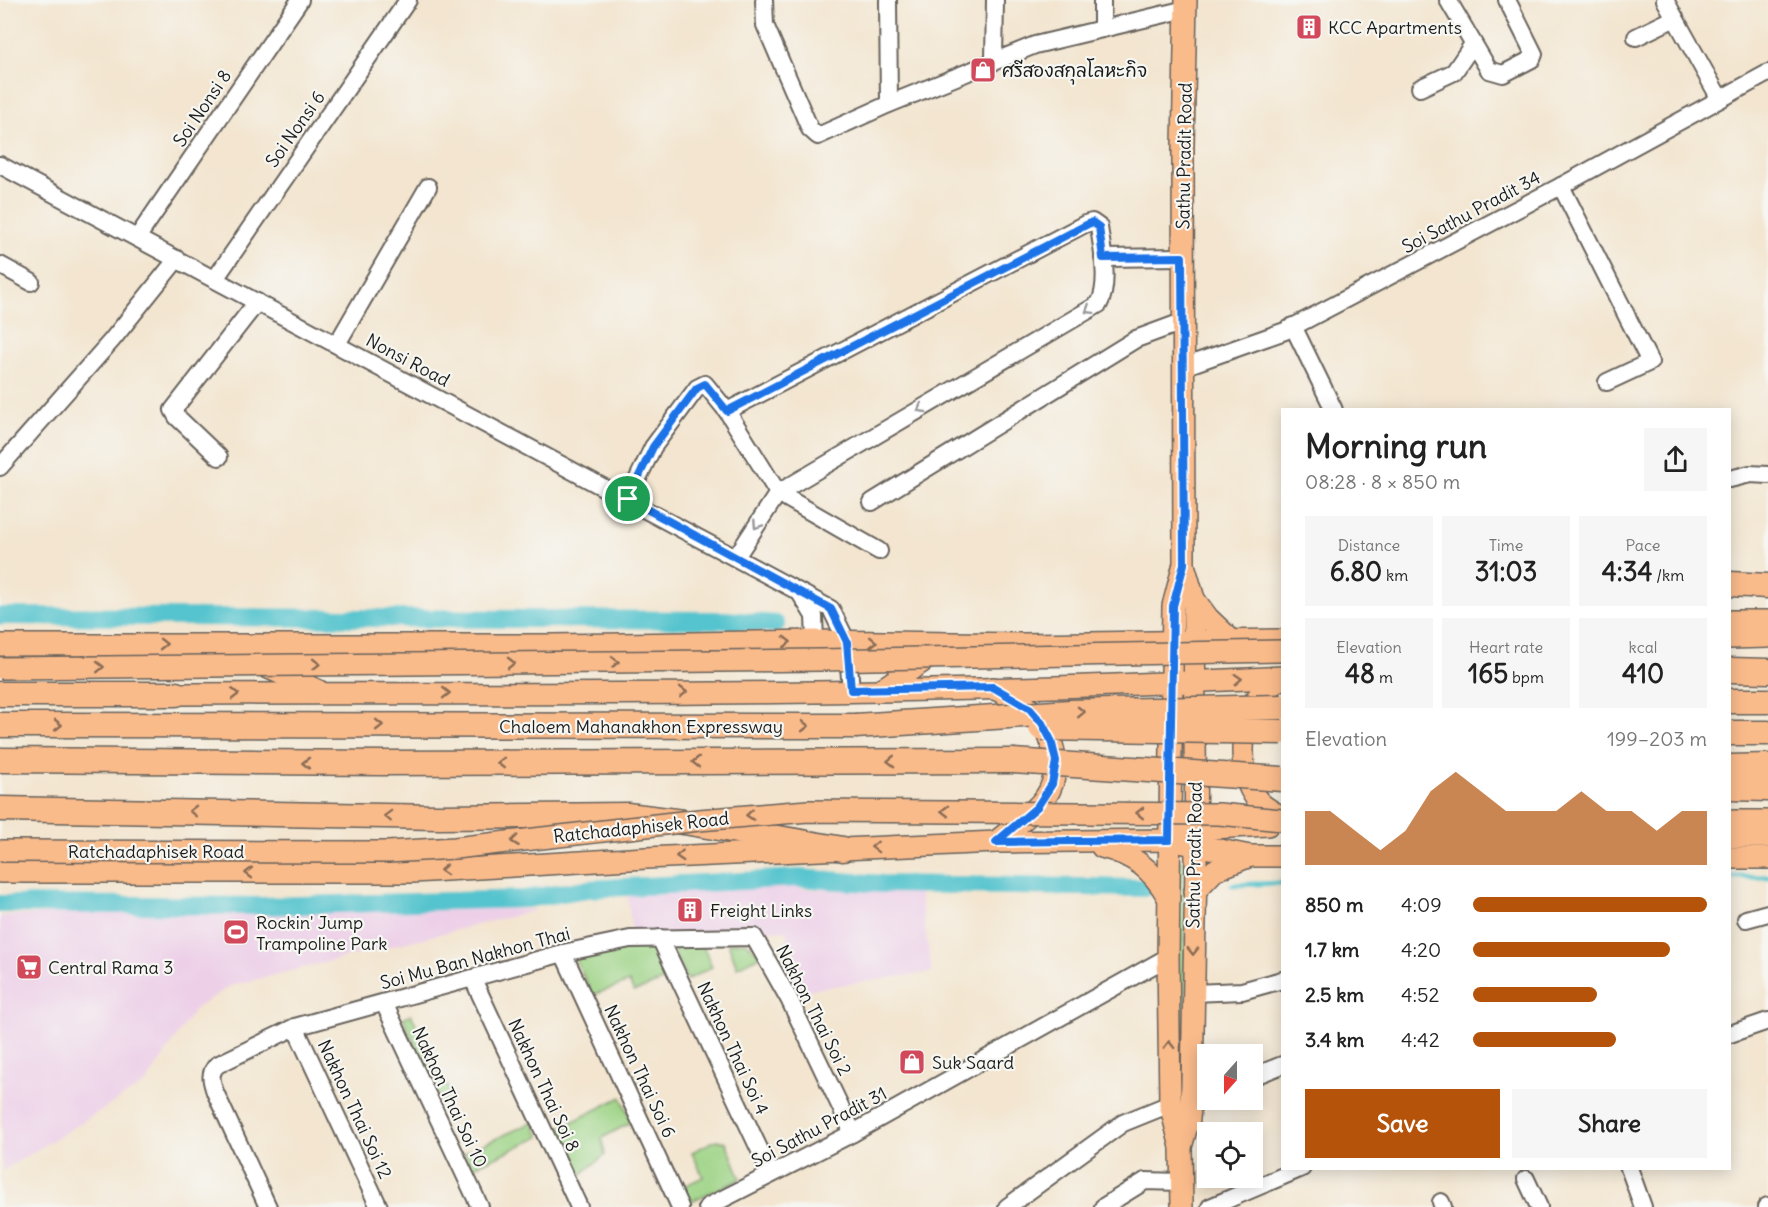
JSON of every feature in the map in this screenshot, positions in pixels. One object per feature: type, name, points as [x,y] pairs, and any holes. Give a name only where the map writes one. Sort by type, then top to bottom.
[{"type":"highway","points":[[1731,584],[1768,586]]},
{"type":"highway","points":[[1731,670],[1768,670]]},
{"type":"highway","points":[[0,694],[176,694]]},
{"type":"highway","points":[[1731,701],[1768,701]]},
{"type":"highway","points":[[855,726],[1070,712],[1281,707]]},
{"type":"highway","name":"Chaloem Mahanakhon Expressway","points":[[0,725],[855,726],[1281,732]]},
{"type":"highway","points":[[1731,733],[1768,733]]},
{"type":"highway","name":"Chaloem Mahanakhon Expressway","points":[[0,760],[372,763],[1013,761],[1281,763]]},
{"type":"highway","points":[[1013,761],[1281,779]]},
{"type":"highway","points":[[1731,766],[1768,766]]},
{"type":"highway","points":[[1731,788],[1768,789]]},
{"type":"highway","points":[[0,808],[439,817],[627,815],[684,822],[843,849]]},
{"type":"main road","name":"Sathu Pradit Road","points":[[1182,1207],[1181,1147],[1170,1104],[1167,957],[1173,606],[1184,564],[1182,257],[1186,5]]},
{"type":"main road","name":"Sathu Pradit Road","points":[[1184,564],[1194,599],[1193,993],[1197,1046]]},
{"type":"main road","points":[[1194,599],[1208,618],[1230,639]]},
{"type":"main road","points":[[1141,641],[1160,629],[1173,606]]},
{"type":"main road","points":[[1731,621],[1768,621]]},
{"type":"main road","points":[[1731,638],[1768,637]]},
{"type":"main road","points":[[0,645],[216,643],[554,645],[814,641],[950,643],[1281,640]]},
{"type":"main road","points":[[216,643],[325,693]]},
{"type":"main road","points":[[881,690],[950,643]]},
{"type":"main road","points":[[0,668],[832,660],[1281,651]]},
{"type":"main road","points":[[176,694],[881,690],[1173,684],[1281,677]]},
{"type":"main road","points":[[1281,678],[1255,701],[1245,731],[1244,750],[1251,790],[1264,806],[1281,819]]},
{"type":"main road","points":[[993,687],[1029,708],[1042,723],[1051,740],[1056,761],[1052,784],[1046,796],[996,842]]},
{"type":"main road","name":"Ratchadaphisek Road","points":[[0,851],[388,852],[455,848],[699,820],[808,811],[1219,814],[1281,820]]},
{"type":"main road","name":"Ratchadaphisek Road","points":[[0,872],[413,872],[996,842],[1169,840],[1281,820]]},
{"type":"main road","points":[[1731,821],[1768,821]]},
{"type":"main road","name":"Ratchadaphisek Road","points":[[1195,837],[1250,856],[1281,856]]},
{"type":"main road","points":[[1731,837],[1768,837]]},
{"type":"main road","points":[[1082,842],[1124,853],[1145,866],[1157,878],[1168,897]]},
{"type":"main road","points":[[1195,891],[1215,870],[1250,856]]},
{"type":"main road","points":[[1731,858],[1768,858]]},
{"type":"main road","name":"Sathu Pradit Road","points":[[1181,1147],[1197,1095]]},
{"type":"street","name":"Soi Nonsi 8","points":[[137,238],[300,0]]},
{"type":"street","name":"Soi Nonsi 6","points":[[215,279],[408,0]]},
{"type":"street","points":[[764,0],[765,25],[810,129],[818,136],[889,104],[1035,45],[1186,5]]},
{"type":"street","points":[[888,0],[889,104]]},
{"type":"street","points":[[994,60],[995,0]]},
{"type":"street","points":[[1102,0],[1102,28]]},
{"type":"street","points":[[1448,0],[1489,70],[1496,74],[1503,74],[1532,59],[1533,49],[1507,0]]},
{"type":"street","points":[[1665,0],[1720,99]]},
{"type":"street","points":[[1636,37],[1675,18]]},
{"type":"street","points":[[1420,88],[1454,72],[1473,44]]},
{"type":"street","name":"Soi Sathu Pradit 34","points":[[1183,367],[1293,326],[1561,186],[1768,73]]},
{"type":"street","name":"Nonsi Road","points":[[0,165],[831,609],[847,642],[851,690]]},
{"type":"street","points":[[1561,186],[1650,362],[1607,382]]},
{"type":"street","points":[[336,344],[428,187]]},
{"type":"street","points":[[727,411],[1085,224],[1092,222],[1099,227],[1103,258],[1102,298],[1099,304],[778,493],[736,557]]},
{"type":"street","points":[[1103,258],[1182,257]]},
{"type":"street","points":[[0,467],[93,363],[177,259]]},
{"type":"street","points":[[0,265],[31,282]]},
{"type":"street","points":[[219,457],[177,417],[173,410],[257,302]]},
{"type":"street","points":[[872,502],[1136,339],[1182,322]]},
{"type":"street","points":[[1293,326],[1333,408]]},
{"type":"street","points":[[628,499],[653,447],[697,388],[705,384],[727,411],[778,493],[879,551]]},
{"type":"street","points":[[1731,479],[1750,474],[1768,475]]},
{"type":"street","name":"Nonsi Road","points":[[797,590],[814,616],[814,641]]},
{"type":"street","points":[[1746,919],[1768,913]]},
{"type":"street","name":"Soi Mu Ban Nakhon Thai","points":[[268,1207],[215,1092],[211,1079],[212,1070],[217,1065],[295,1027],[563,952],[630,939],[754,937]]},
{"type":"street","name":"Nakhon Thai Soi 2","points":[[754,937],[789,999],[853,1133]]},
{"type":"street","name":"Nakhon Thai Soi 4","points":[[660,938],[771,1174]]},
{"type":"street","name":"Nakhon Thai Soi 6","points":[[563,952],[680,1207]]},
{"type":"street","name":"Soi Sathu Pradit 31","points":[[707,1207],[853,1133],[1167,957]]},
{"type":"street","name":"Nakhon Thai Soi 8","points":[[473,979],[579,1207]]},
{"type":"street","points":[[1193,993],[1242,991],[1281,980]]},
{"type":"street","name":"Nakhon Thai Soi 10","points":[[384,1003],[480,1207]]},
{"type":"street","points":[[1731,1034],[1768,1021]]},
{"type":"street","name":"Nakhon Thai Soi 12","points":[[295,1027],[379,1207]]},
{"type":"street","points":[[1263,1073],[1281,1065]]},
{"type":"street","points":[[1007,1207],[1123,1123],[1170,1104]]},
{"type":"street","points":[[1210,1207],[1297,1170]]},
{"type":"street","points":[[1630,1170],[1643,1207]]},
{"type":"street","points":[[1526,1179],[1539,1207]]},
{"type":"street","points":[[1103,1207],[1145,1181],[1181,1182]]},
{"type":"shaded area","points":[[801,880],[801,889],[919,890],[932,972],[793,992],[786,930],[632,936],[627,889]]},
{"type":"shaded area","points":[[212,906],[465,906],[537,910],[230,986],[195,1009],[146,1083],[2,1171],[0,916]]},
{"type":"green space","points":[[1179,862],[1186,863],[1185,1101],[1179,1099]]},
{"type":"green space","points":[[746,942],[761,956],[737,967],[728,943]]},
{"type":"green space","points":[[653,944],[672,977],[634,992],[629,982],[593,995],[574,957]]},
{"type":"green space","points":[[702,944],[712,967],[687,980],[673,950],[675,946]]},
{"type":"green space","points":[[411,1014],[453,1098],[442,1104],[403,1018]]},
{"type":"green space","points":[[621,1097],[632,1122],[602,1138],[605,1155],[575,1179],[552,1132]]},
{"type":"green space","points":[[533,1122],[540,1137],[471,1168],[464,1153]]},
{"type":"green space","points":[[716,1140],[726,1142],[741,1179],[689,1202],[682,1187],[703,1177],[692,1152]]},
{"type":"waterway","points":[[0,616],[724,620],[776,624]]},
{"type":"waterway","points":[[1731,877],[1768,877]]},
{"type":"waterway","points":[[0,904],[261,906],[525,899],[586,889],[799,878],[883,884],[1144,888]]},
{"type":"waterway","points":[[1232,885],[1281,883]]},
{"type":"place","name":"KCC Apartments","points":[[1309,27]]},
{"type":"place","name":"ศรีสองสกุลโลหะกิจ","points":[[983,70]]},
{"type":"place","name":"Freight Links","points":[[690,910]]},
{"type":"place","name":"Rockin' Jump Trampoline Park","points":[[236,932]]},
{"type":"place","name":"Central Rama 3","points":[[29,967]]},
{"type":"place","name":"Suk Saard","points":[[912,1062]]},
{"type":"route","points":[[1092,222],[1099,227],[1103,258],[1182,257],[1184,564],[1173,606],[1169,840],[996,842],[1037,807],[1052,784],[1056,761],[1051,740],[1042,723],[1029,708],[993,687],[851,690],[847,642],[842,626],[831,609],[628,499],[653,447],[697,388],[705,384],[712,388],[727,411],[1092,222]]}]
